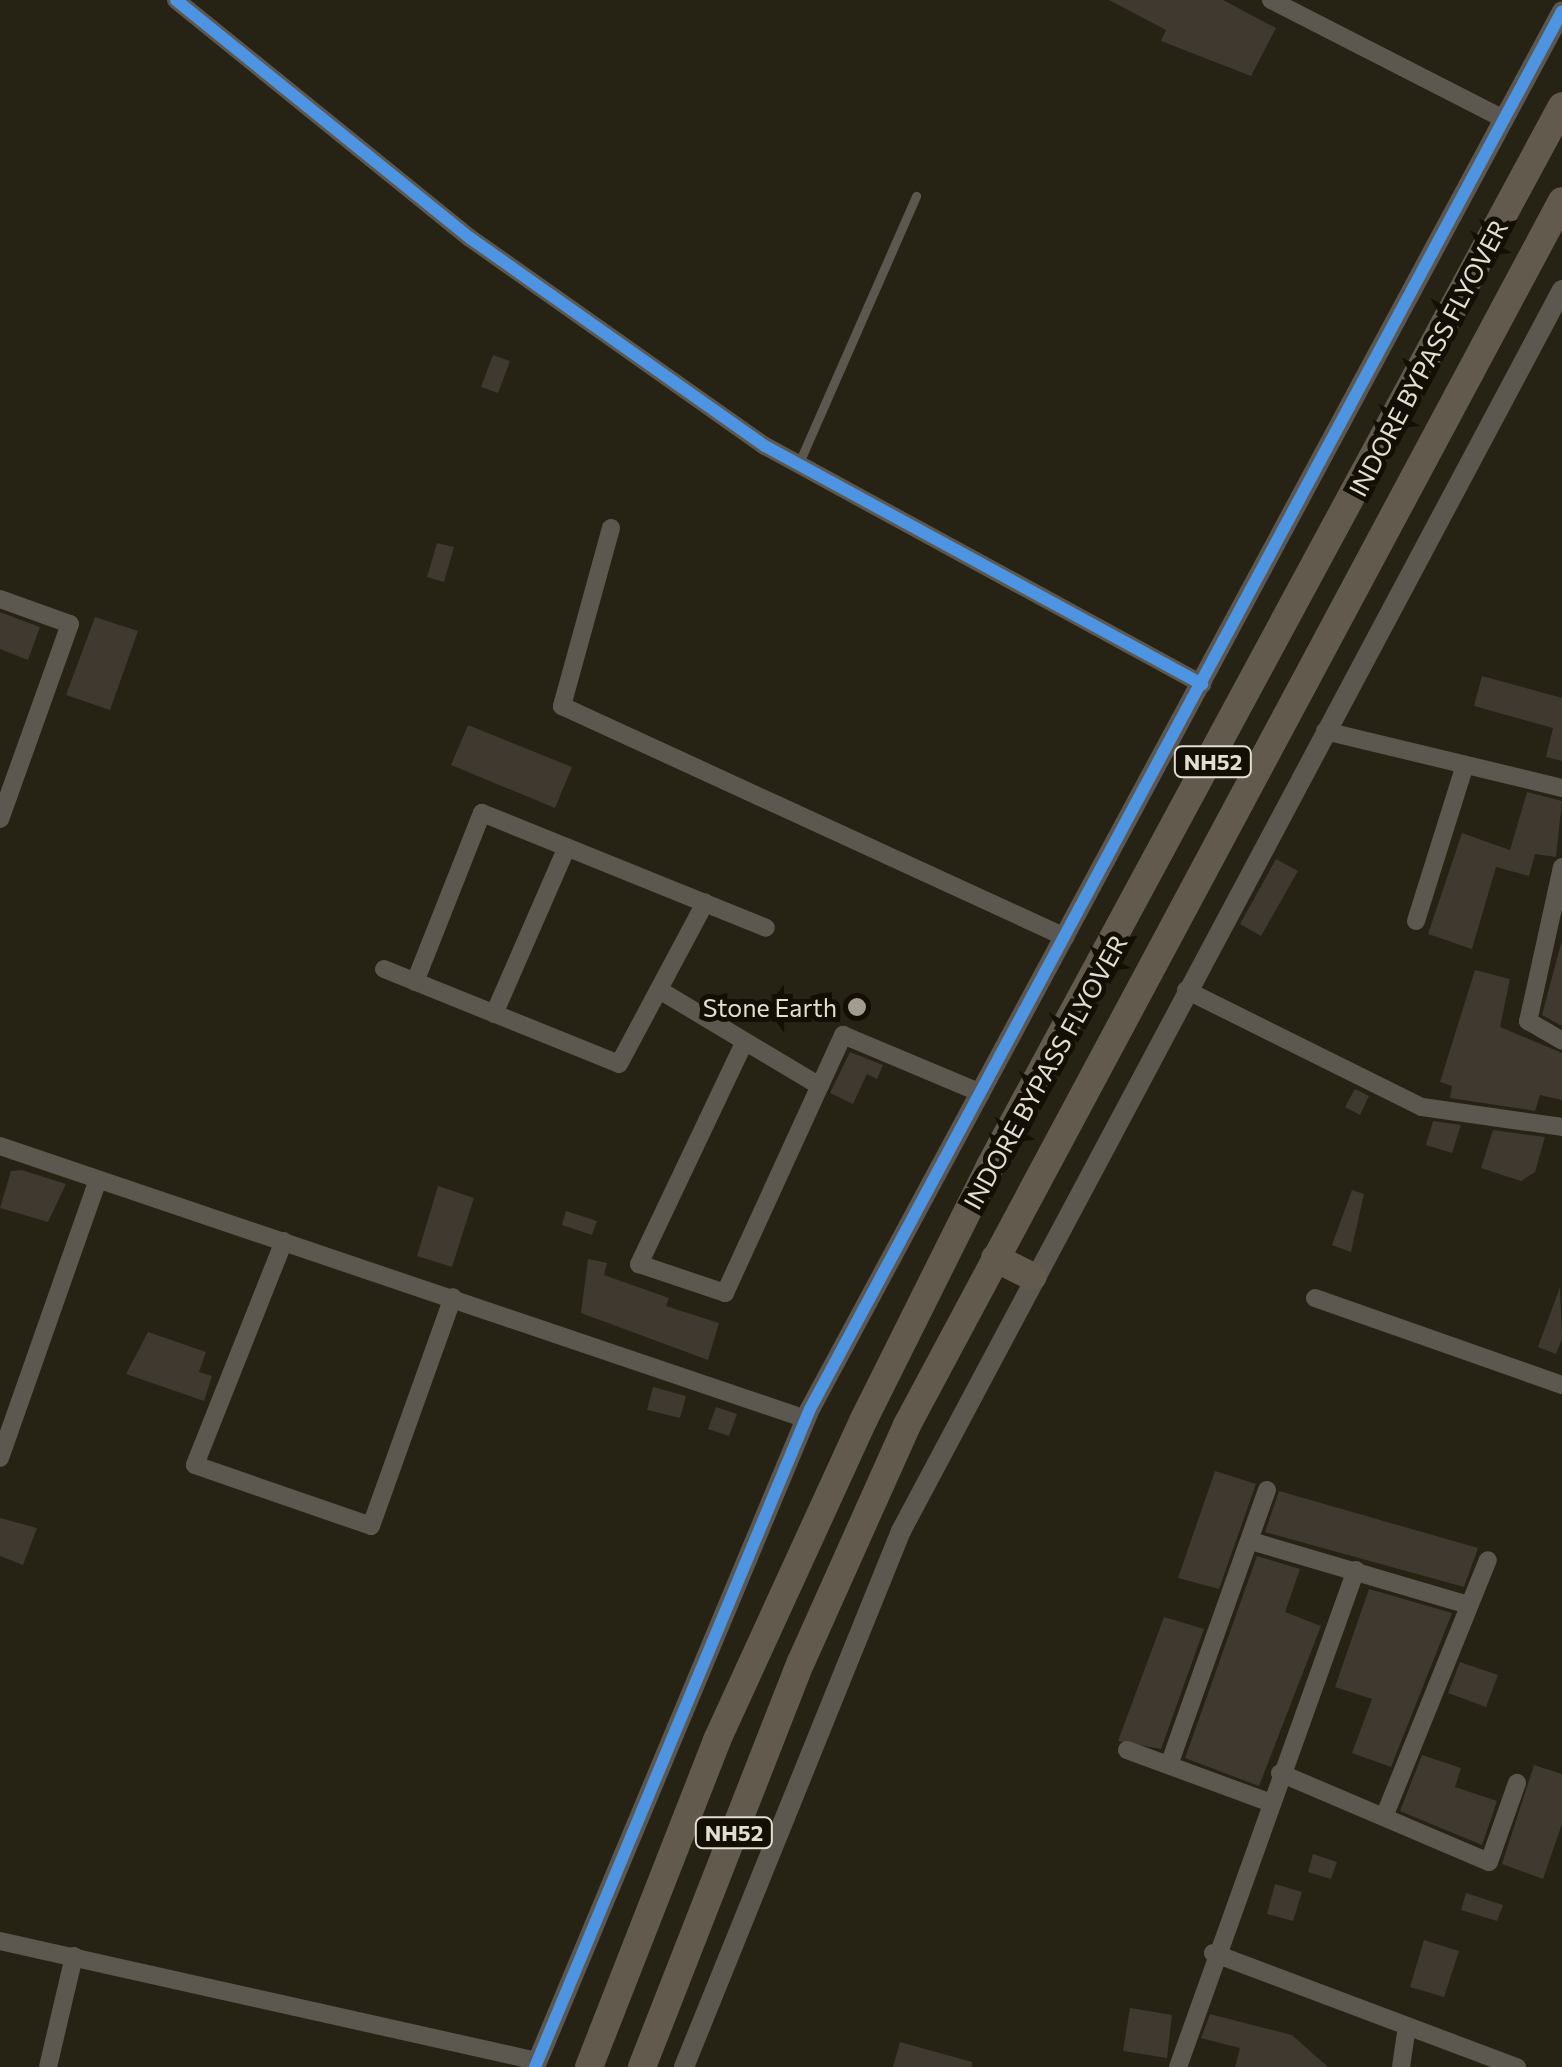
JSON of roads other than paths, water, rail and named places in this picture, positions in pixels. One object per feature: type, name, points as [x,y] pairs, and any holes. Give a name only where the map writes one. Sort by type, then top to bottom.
[{"type":"highway","name":"INDORE BYPASS FLYOVER","points":[[590,2067],[717,1740],[906,1334],[1562,106]]},
{"type":"highway","name":"INDORE BYPASS FLYOVER","points":[[642,2067],[828,1599],[995,1258],[1560,205]]},
{"type":"highway","points":[[995,1258],[1032,1277]]},
{"type":"street","points":[[176,0],[470,238],[798,465],[1202,684]]},
{"type":"street","points":[[1271,0],[1504,119]]},
{"type":"street","points":[[0,1940],[536,2064],[806,1419],[1562,10]]},
{"type":"street","points":[[684,2067],[900,1531],[1032,1277],[1562,290]]},
{"type":"street","points":[[610,528],[562,706],[1065,937]]},
{"type":"street","points":[[0,599],[70,624],[0,819]]},
{"type":"street","points":[[1325,731],[1464,768],[1562,788]]},
{"type":"street","points":[[1416,921],[1464,768]]},
{"type":"street","points":[[415,982],[482,813],[766,928]]},
{"type":"street","points":[[494,1014],[567,847]]},
{"type":"street","points":[[1562,867],[1528,1021],[1562,1041]]},
{"type":"street","points":[[384,970],[618,1064],[661,991],[705,903]]},
{"type":"street","points":[[1186,990],[1422,1107],[1562,1126]]},
{"type":"street","points":[[661,991],[820,1086]]},
{"type":"street","points":[[744,1043],[639,1264],[725,1293],[843,1035],[980,1093]]},
{"type":"street","points":[[0,1146],[806,1419]]},
{"type":"street","points":[[0,1458],[98,1180]]},
{"type":"street","points":[[284,1241],[195,1465],[370,1526],[453,1297]]},
{"type":"street","points":[[1314,1298],[1562,1385]]},
{"type":"street","points":[[1169,1765],[1268,1490]]},
{"type":"street","points":[[1251,1541],[1470,1605]]},
{"type":"street","points":[[1384,1818],[1488,1560]]},
{"type":"street","points":[[1178,2067],[1213,1953],[1356,1570]]},
{"type":"street","points":[[1127,1750],[1268,1802]]},
{"type":"street","points":[[1280,1773],[1488,1862],[1517,1783]]},
{"type":"street","points":[[1213,1953],[1518,2067]]},
{"type":"street","points":[[48,2067],[74,1956]]},
{"type":"street","points":[[1400,2067],[1407,2026]]},
{"type":"lane","points":[[798,465],[916,196]]},
{"type":"place","name":"Stone Earth","points":[[857,1007]]}]
